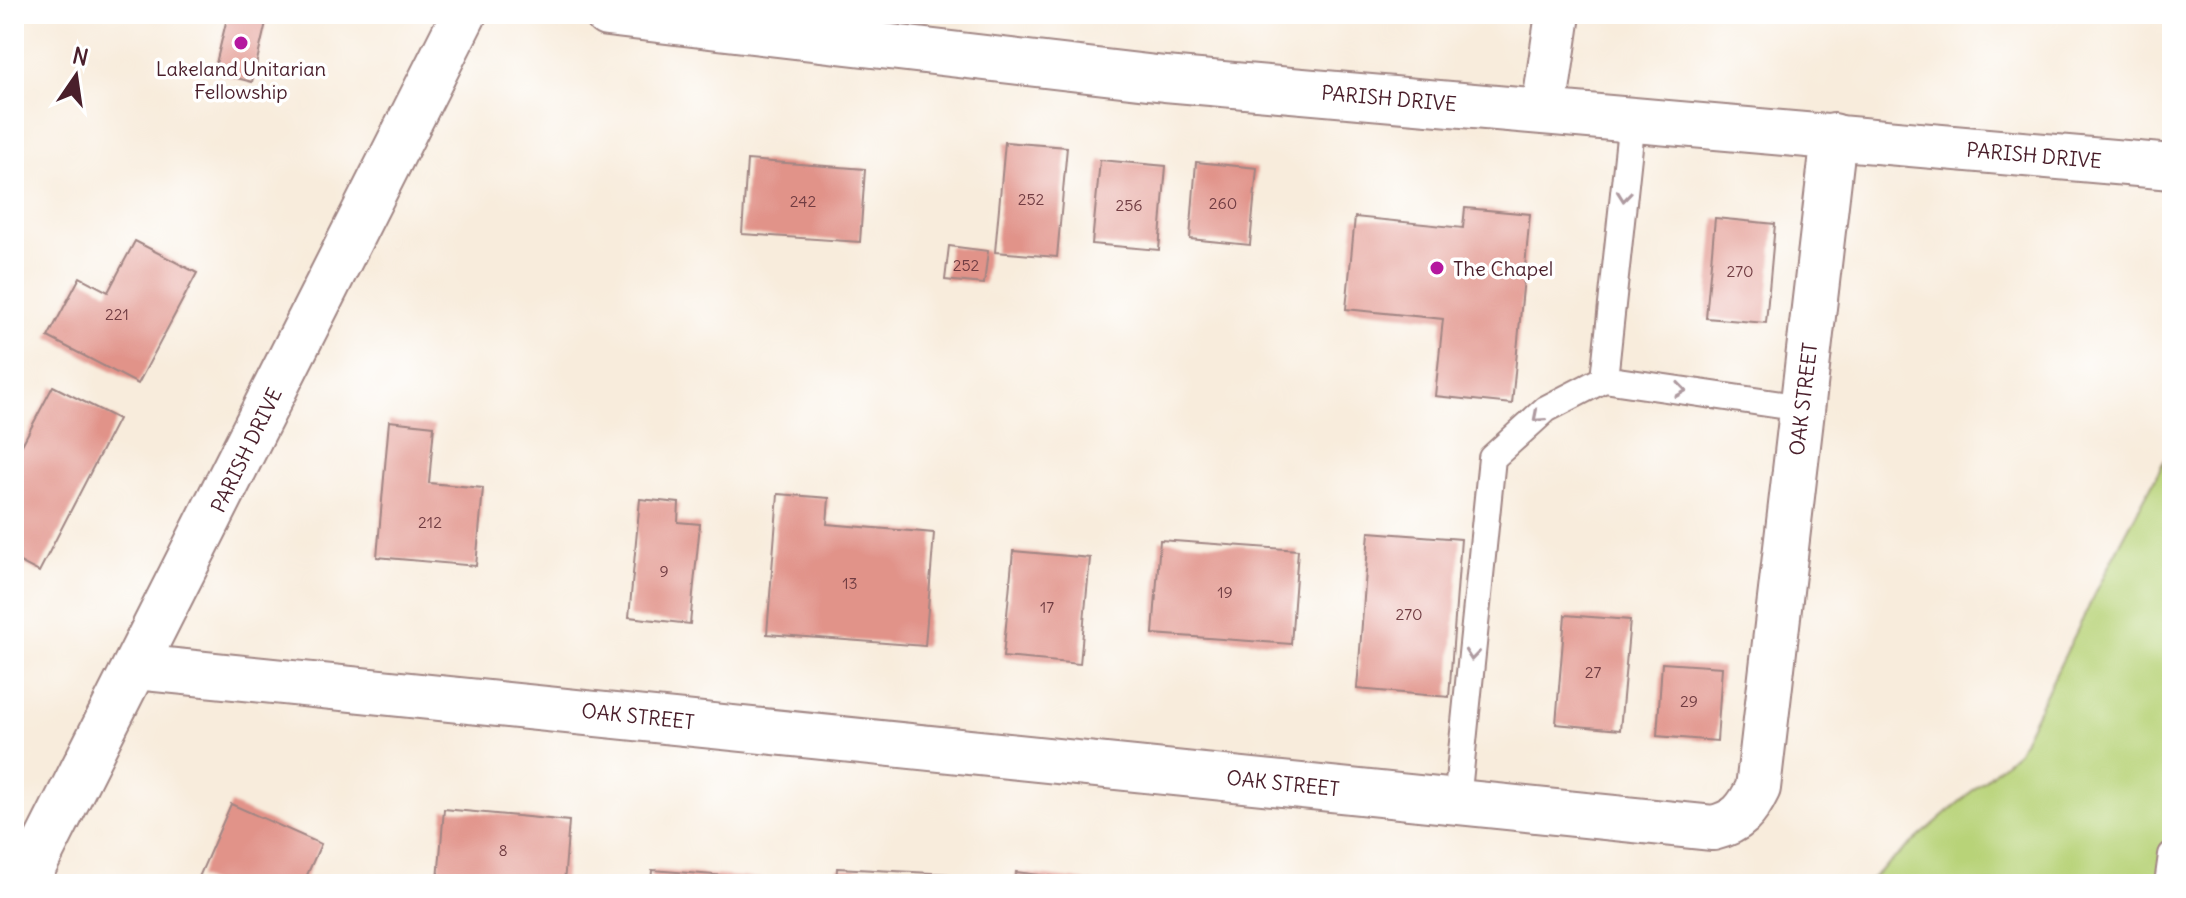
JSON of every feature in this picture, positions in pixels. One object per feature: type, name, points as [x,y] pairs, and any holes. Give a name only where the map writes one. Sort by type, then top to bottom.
[{"type":"street","name":"PARISH DRIVE","points":[[25,884],[464,14]]},
{"type":"street","name":"PARISH DRIVE","points":[[607,14],[1165,79],[2172,167]]},
{"type":"street","points":[[1544,111],[1558,14]]},
{"type":"street","name":"OAK STREET","points":[[136,667],[1713,828],[1731,823],[1748,809],[1758,788],[1834,136]]},
{"type":"lane","points":[[1604,379],[1632,119]]},
{"type":"lane","points":[[1457,801],[1492,458],[1546,409],[1604,379],[1802,408]]},
{"type":"lane","points":[[2168,884],[2172,855]]},
{"type":"green space","points":[[2172,446],[2172,884],[1865,884],[2018,751],[2112,559]]},
{"type":"building","name":"Lakeland Unitarian Fellowship","points":[[228,14],[268,14],[252,82],[214,72]]},
{"type":"building","points":[[1005,142],[1067,147],[1057,257],[995,252]]},
{"type":"building","points":[[747,160],[865,169],[860,242],[742,234]]},
{"type":"building","points":[[1100,160],[1166,166],[1159,250],[1092,244]]},
{"type":"building","points":[[1196,162],[1257,168],[1250,245],[1190,239]]},
{"type":"building","name":"The Chapel","points":[[1465,208],[1530,214],[1512,404],[1435,396],[1443,319],[1346,309],[1355,217],[1463,228]]},
{"type":"building","points":[[1715,218],[1775,224],[1766,323],[1706,318]]},
{"type":"building","points":[[135,241],[197,273],[138,384],[48,337],[80,277],[108,292]]},
{"type":"building","points":[[949,246],[988,251],[984,284],[945,280]]},
{"type":"building","points":[[53,386],[118,419],[39,572],[14,559],[14,460]]},
{"type":"building","points":[[389,421],[434,426],[429,483],[483,488],[476,566],[377,557]]},
{"type":"building","points":[[778,494],[829,498],[827,524],[934,533],[925,646],[767,634]]},
{"type":"building","points":[[640,499],[679,503],[678,522],[700,524],[690,624],[629,617]]},
{"type":"building","points":[[1369,532],[1461,539],[1449,697],[1357,689]]},
{"type":"building","points":[[1160,540],[1298,550],[1291,644],[1153,634]]},
{"type":"building","points":[[1013,551],[1090,558],[1080,664],[1003,657]]},
{"type":"building","points":[[1565,615],[1630,620],[1620,730],[1556,724]]},
{"type":"building","points":[[1662,663],[1722,667],[1717,741],[1657,736]]},
{"type":"building","points":[[231,804],[321,844],[303,884],[215,884],[199,877]]},
{"type":"building","points":[[444,809],[569,821],[564,884],[438,880]]},
{"type":"building","points":[[837,868],[950,874],[949,884],[836,884]]},
{"type":"building","points":[[652,870],[790,881],[790,884],[651,884]]},
{"type":"building","points":[[1016,872],[1093,882],[1093,884],[1015,884]]},
{"type":"place","name":"Lakeland Unitarian Fellowship","points":[[241,43]]},
{"type":"place","name":"The Chapel","points":[[1437,268]]}]
